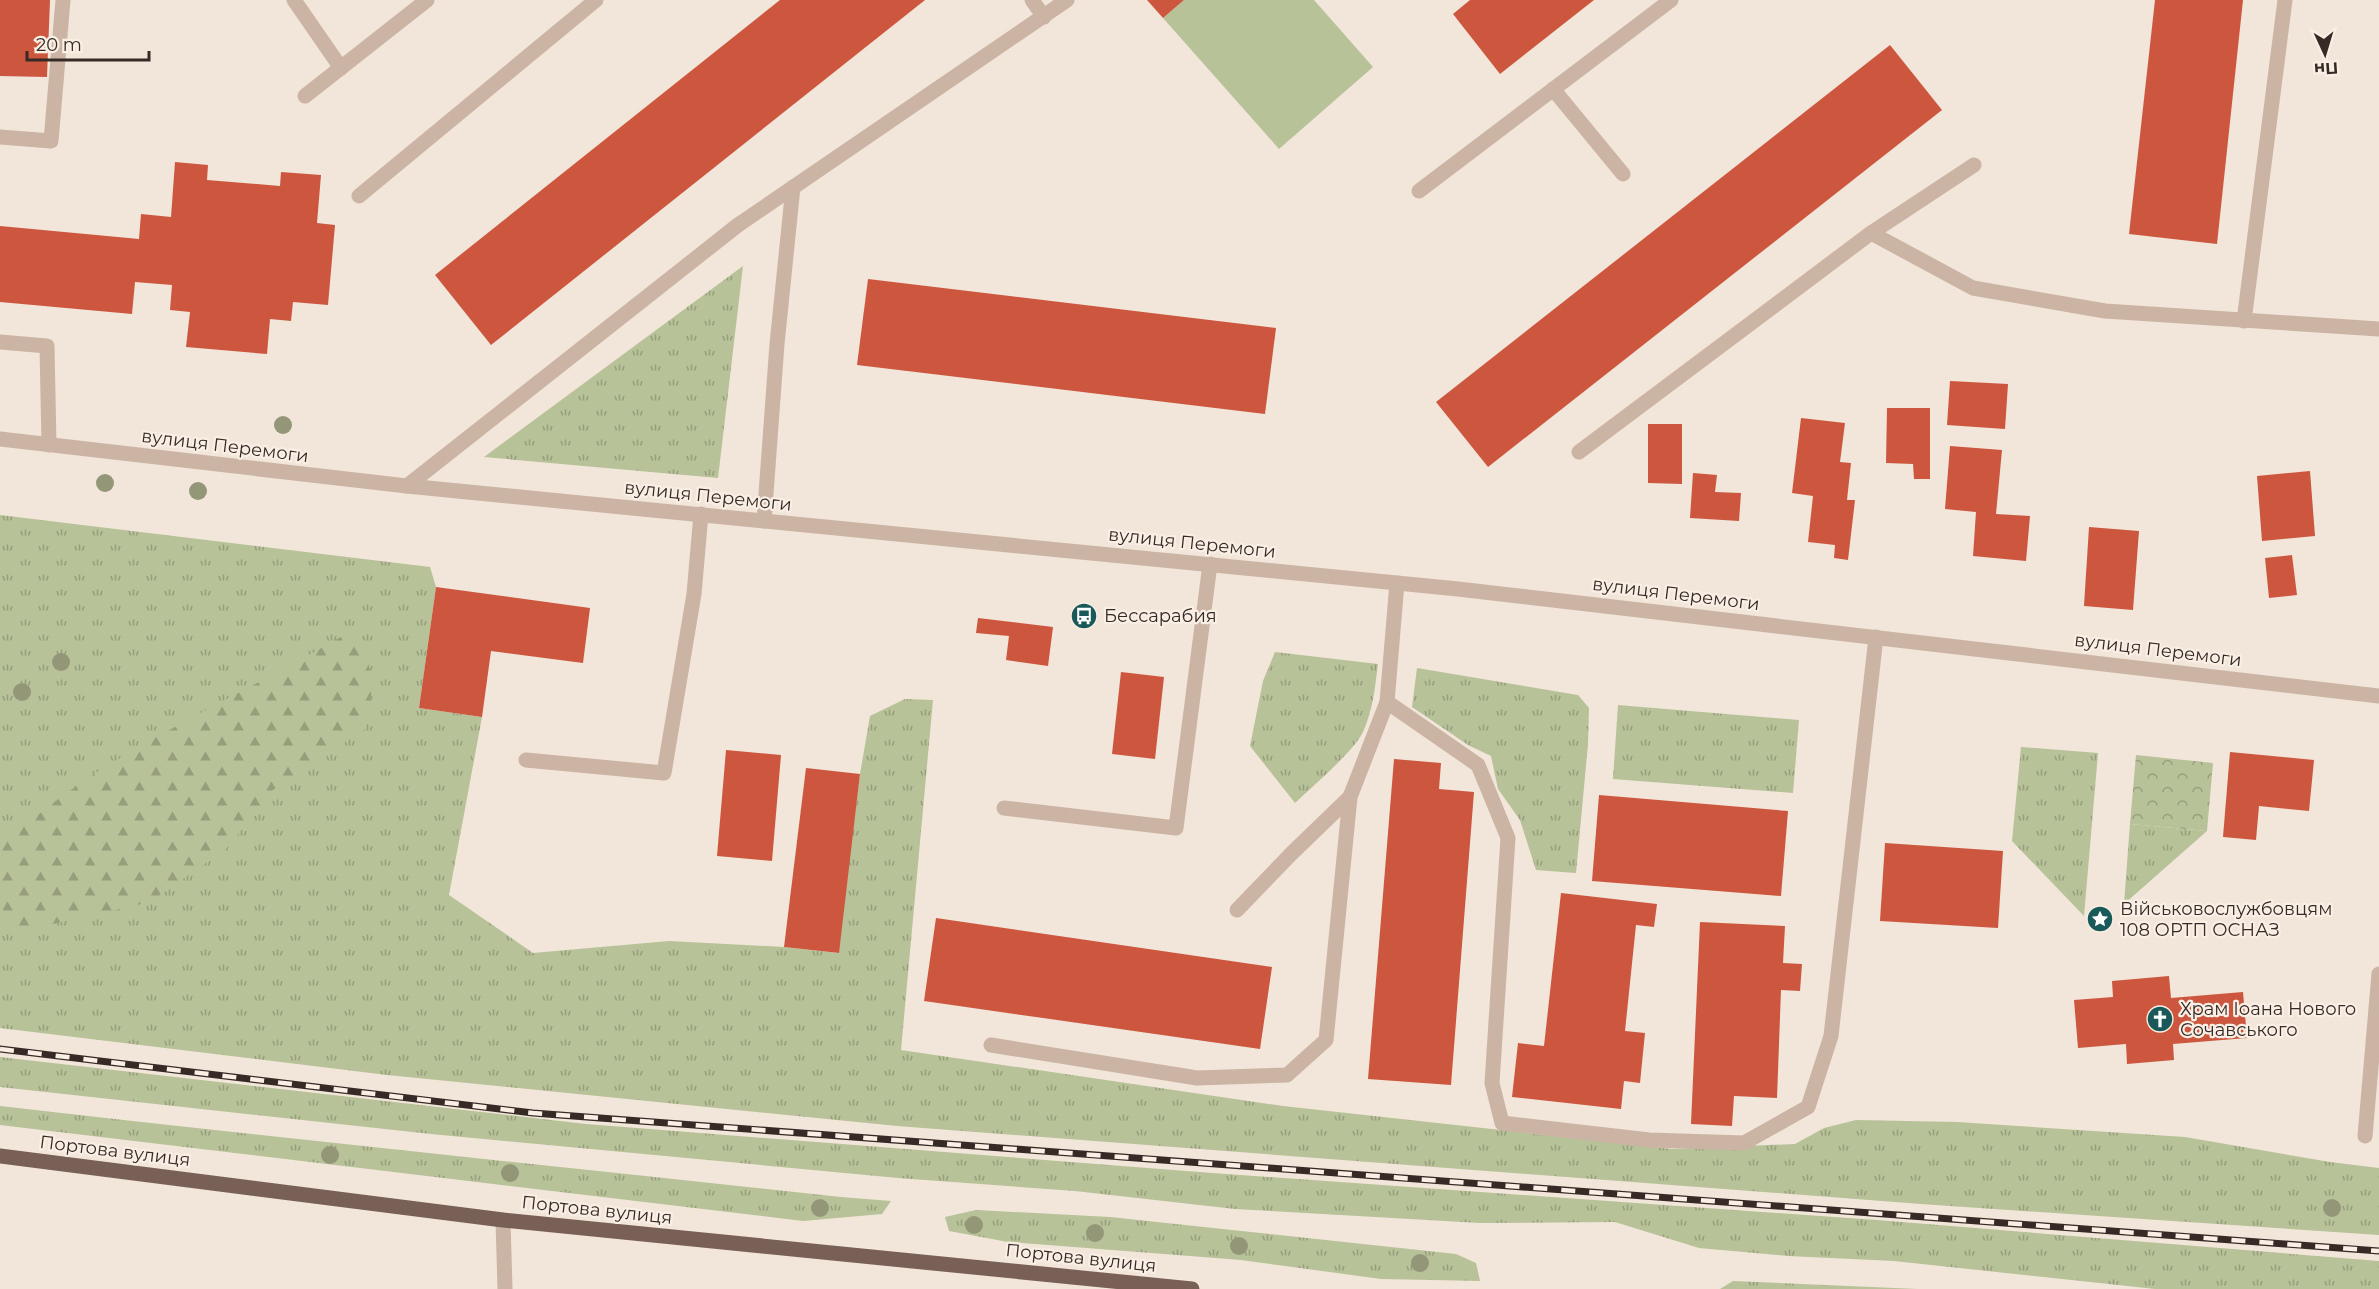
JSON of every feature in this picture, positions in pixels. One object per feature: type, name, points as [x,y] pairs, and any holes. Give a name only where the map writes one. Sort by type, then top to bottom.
[{"type":"main road","name":"Портова вулиця","points":[[0,1156],[503,1220],[1192,1289]]},
{"type":"street","points":[[0,137],[51,141],[63,0]]},
{"type":"street","points":[[294,0],[341,68]]},
{"type":"street","points":[[305,96],[427,0]]},
{"type":"street","points":[[359,196],[596,0]]},
{"type":"street","points":[[1032,0],[1044,17]]},
{"type":"street","points":[[407,486],[738,225],[1067,0]]},
{"type":"street","points":[[1419,190],[1671,0]]},
{"type":"street","points":[[2244,321],[2285,0]]},
{"type":"street","points":[[1552,89],[1623,174]]},
{"type":"street","points":[[1579,452],[1871,233],[1974,165]]},
{"type":"street","points":[[764,521],[777,344],[793,187]]},
{"type":"street","points":[[1871,233],[1973,288],[2105,311],[2379,329]]},
{"type":"street","points":[[0,342],[47,346],[49,445]]},
{"type":"street","name":"вулиця Перемоги","points":[[0,439],[407,486],[1397,583],[2379,696]]},
{"type":"street","points":[[526,760],[664,773],[694,594],[701,514]]},
{"type":"street","points":[[1004,808],[1176,828],[1210,564]]},
{"type":"street","points":[[991,1045],[1197,1078],[1287,1075],[1326,1040],[1350,797],[1387,702],[1397,583]]},
{"type":"street","points":[[1387,702],[1478,765],[1508,838],[1491,1083],[1502,1123],[1649,1140],[1744,1143],[1808,1107],[1831,1036],[1876,637]]},
{"type":"street","points":[[1237,910],[1350,797]]},
{"type":"street","points":[[2365,1136],[2379,974]]},
{"type":"street","points":[[503,1220],[504,1289]]},
{"type":"green space","points":[[1184,0],[1314,0],[1373,67],[1279,149],[1163,18]]},
{"type":"green space","points":[[743,266],[718,478],[484,457]]},
{"type":"green space","points":[[0,515],[430,567],[436,587],[419,708],[482,717],[449,895],[533,953],[669,941],[784,947],[838,953],[860,774],[870,716],[905,699],[933,700],[901,1050],[1283,1106],[1672,1149],[1795,1144],[1824,1128],[1856,1120],[1957,1122],[2185,1137],[2330,1162],[2379,1168],[2379,1235],[1921,1204],[897,1126],[387,1075],[0,1028]]},
{"type":"green space","points":[[346,634],[365,648],[373,684],[365,729],[273,790],[227,848],[150,902],[22,931],[0,906],[0,846],[44,810],[122,757]]},
{"type":"green space","points":[[1275,652],[1378,664],[1375,690],[1363,732],[1342,759],[1295,803],[1250,746],[1263,681]]},
{"type":"green space","points":[[1417,668],[1578,695],[1589,708],[1588,744],[1576,873],[1536,870],[1520,820],[1498,789],[1491,756],[1468,745],[1412,707]]},
{"type":"green space","points":[[1618,705],[1799,720],[1793,793],[1613,779]]},
{"type":"green space","points":[[2021,747],[2098,753],[2084,916],[2012,841]]},
{"type":"green space","points":[[2136,755],[2213,763],[2207,831],[2130,824]]},
{"type":"green space","points":[[2130,824],[2207,831],[2124,904]]},
{"type":"green space","points":[[0,1057],[586,1124],[1212,1173],[1877,1220],[2379,1261],[2379,1289],[2155,1289],[1894,1261],[1788,1256],[1699,1248],[1615,1222],[1480,1223],[1235,1209],[1075,1191],[898,1178],[431,1134],[0,1087]]},
{"type":"green space","points":[[0,1106],[891,1201],[882,1214],[803,1221],[0,1125]]},
{"type":"green space","points":[[976,1210],[1110,1217],[1456,1254],[1476,1263],[1480,1281],[1381,1279],[1241,1260],[1008,1242],[949,1231],[945,1217]]},
{"type":"green space","points":[[1733,1281],[1918,1289],[1720,1289]]},
{"type":"building","points":[[0,0],[50,0],[47,77],[0,76]]},
{"type":"building","points":[[780,0],[925,0],[491,345],[435,275]]},
{"type":"building","points":[[1147,0],[1184,0],[1163,18]]},
{"type":"building","points":[[1470,0],[1594,0],[1500,74],[1453,14]]},
{"type":"building","points":[[2155,0],[2243,0],[2217,244],[2129,234]]},
{"type":"building","points":[[1890,45],[1942,110],[1488,467],[1436,402]]},
{"type":"building","points":[[175,162],[208,165],[207,180],[280,186],[281,172],[321,175],[317,223],[335,225],[328,305],[293,302],[291,321],[270,319],[267,354],[186,347],[190,312],[170,310],[172,285],[135,282],[132,314],[0,302],[0,226],[139,239],[141,214],[171,217]]},
{"type":"building","points":[[868,279],[1276,328],[1265,414],[857,365]]},
{"type":"building","points":[[1950,381],[2008,384],[2005,429],[1947,425]]},
{"type":"building","points":[[1887,408],[1930,408],[1930,479],[1914,479],[1913,464],[1886,463]]},
{"type":"building","points":[[1801,418],[1845,423],[1840,462],[1851,463],[1847,500],[1855,500],[1848,560],[1834,558],[1835,545],[1808,542],[1813,496],[1792,493]]},
{"type":"building","points":[[1648,424],[1682,424],[1682,484],[1648,483]]},
{"type":"building","points":[[1950,446],[2002,450],[1996,514],[2030,516],[2026,561],[1973,556],[1976,512],[1945,509]]},
{"type":"building","points":[[2310,471],[2315,536],[2262,541],[2257,476]]},
{"type":"building","points":[[1693,473],[1717,475],[1715,492],[1741,493],[1739,521],[1690,518]]},
{"type":"building","points":[[2089,527],[2139,531],[2133,610],[2084,606]]},
{"type":"building","points":[[2292,555],[2297,595],[2269,598],[2265,558]]},
{"type":"building","points":[[436,587],[590,608],[583,663],[491,651],[482,717],[419,708]]},
{"type":"building","points":[[978,618],[1053,627],[1048,666],[1006,660],[1009,636],[976,633]]},
{"type":"building","points":[[1121,672],[1164,677],[1155,759],[1112,754]]},
{"type":"building","points":[[726,750],[781,755],[772,861],[717,856]]},
{"type":"building","points":[[2230,752],[2314,760],[2309,811],[2259,806],[2256,840],[2223,837]]},
{"type":"building","points":[[1394,759],[1441,763],[1439,789],[1474,792],[1451,1085],[1368,1079]]},
{"type":"building","points":[[806,768],[860,774],[839,953],[784,947]]},
{"type":"building","points":[[1599,795],[1788,811],[1781,896],[1592,881]]},
{"type":"building","points":[[1885,843],[2003,851],[1998,928],[1880,921]]},
{"type":"building","points":[[1561,893],[1657,904],[1654,927],[1636,925],[1625,1031],[1645,1033],[1640,1083],[1624,1081],[1621,1109],[1512,1097],[1518,1043],[1544,1046]]},
{"type":"building","points":[[936,918],[1272,967],[1260,1049],[924,1001]]},
{"type":"building","points":[[1700,922],[1785,926],[1783,963],[1802,964],[1800,991],[1781,990],[1777,1098],[1734,1096],[1732,1126],[1691,1124]]},
{"type":"building","name":"Храм Іоана Нового Сочавського","points":[[2169,976],[2171,998],[2243,992],[2247,1038],[2173,1044],[2174,1060],[2127,1064],[2126,1044],[2078,1048],[2074,1000],[2113,997],[2112,981]]},
{"type":"railway","points":[[0,1049],[533,1113],[2379,1251]]},
{"type":"place","name":"Бессарабия","points":[[1084,616]]},
{"type":"place","name":"Військовослужбовцям 108 ОРТП ОСНАЗ","points":[[2100,919]]},
{"type":"place","name":"Храм Іоана Нового Сочавського","points":[[2160,1019]]}]
